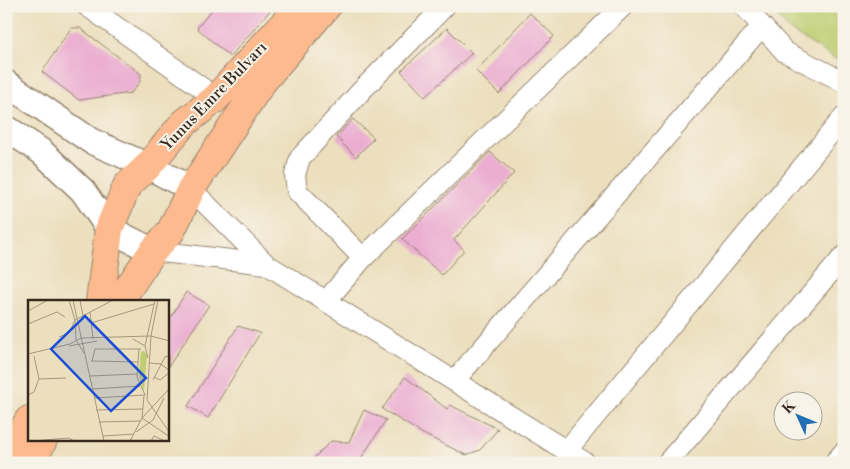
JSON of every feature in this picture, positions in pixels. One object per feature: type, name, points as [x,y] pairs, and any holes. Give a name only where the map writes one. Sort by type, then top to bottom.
[{"type":"main road","name":"Yunus Emre Bulvarı","points":[[100,300],[109,229],[127,186],[148,166],[183,124],[216,98],[300,6]]},
{"type":"main road","name":"Yunus Emre Bulvarı","points":[[120,300],[153,252],[171,231],[191,189],[262,82],[327,6]]},
{"type":"main road","points":[[6,457],[28,422]]},
{"type":"main road","points":[[31,463],[42,442]]},
{"type":"street","points":[[363,258],[297,191],[294,175],[300,158],[364,88],[445,6]]},
{"type":"street","points":[[326,302],[363,258],[623,6]]},
{"type":"street","points":[[744,6],[785,52],[844,82]]},
{"type":"street","points":[[93,8],[216,98]]},
{"type":"street","points":[[455,380],[762,26]]},
{"type":"street","points":[[6,83],[92,141],[148,166],[191,189],[266,264],[586,463]]},
{"type":"street","points":[[567,450],[844,117]]},
{"type":"street","points":[[6,128],[42,152],[83,192],[109,229],[153,252],[266,264]]},
{"type":"street","points":[[668,463],[844,256]]},
{"type":"street","points":[[834,463],[844,452]]},
{"type":"lane","points":[[6,229],[6,234]]},
{"type":"green space","points":[[769,6],[844,6],[844,64],[789,30]]},
{"type":"building","points":[[215,6],[274,6],[230,57],[197,28]]},
{"type":"building","points":[[530,13],[554,36],[499,94],[476,71]]},
{"type":"building","points":[[71,28],[80,28],[141,74],[140,82],[131,93],[79,100],[42,72]]},
{"type":"building","points":[[447,28],[472,53],[425,97],[401,71]]},
{"type":"building","points":[[353,119],[374,138],[356,157],[336,137]]},
{"type":"building","points":[[490,152],[514,173],[454,240],[464,250],[442,275],[402,239]]},
{"type":"building","points":[[186,292],[209,305],[169,365],[169,320]]},
{"type":"building","points":[[238,326],[260,333],[208,418],[188,406]]},
{"type":"building","points":[[405,377],[447,409],[450,405],[498,429],[480,450],[466,455],[423,434],[382,409]]},
{"type":"building","points":[[364,410],[386,420],[358,463],[309,463],[331,441],[349,442]]}]
